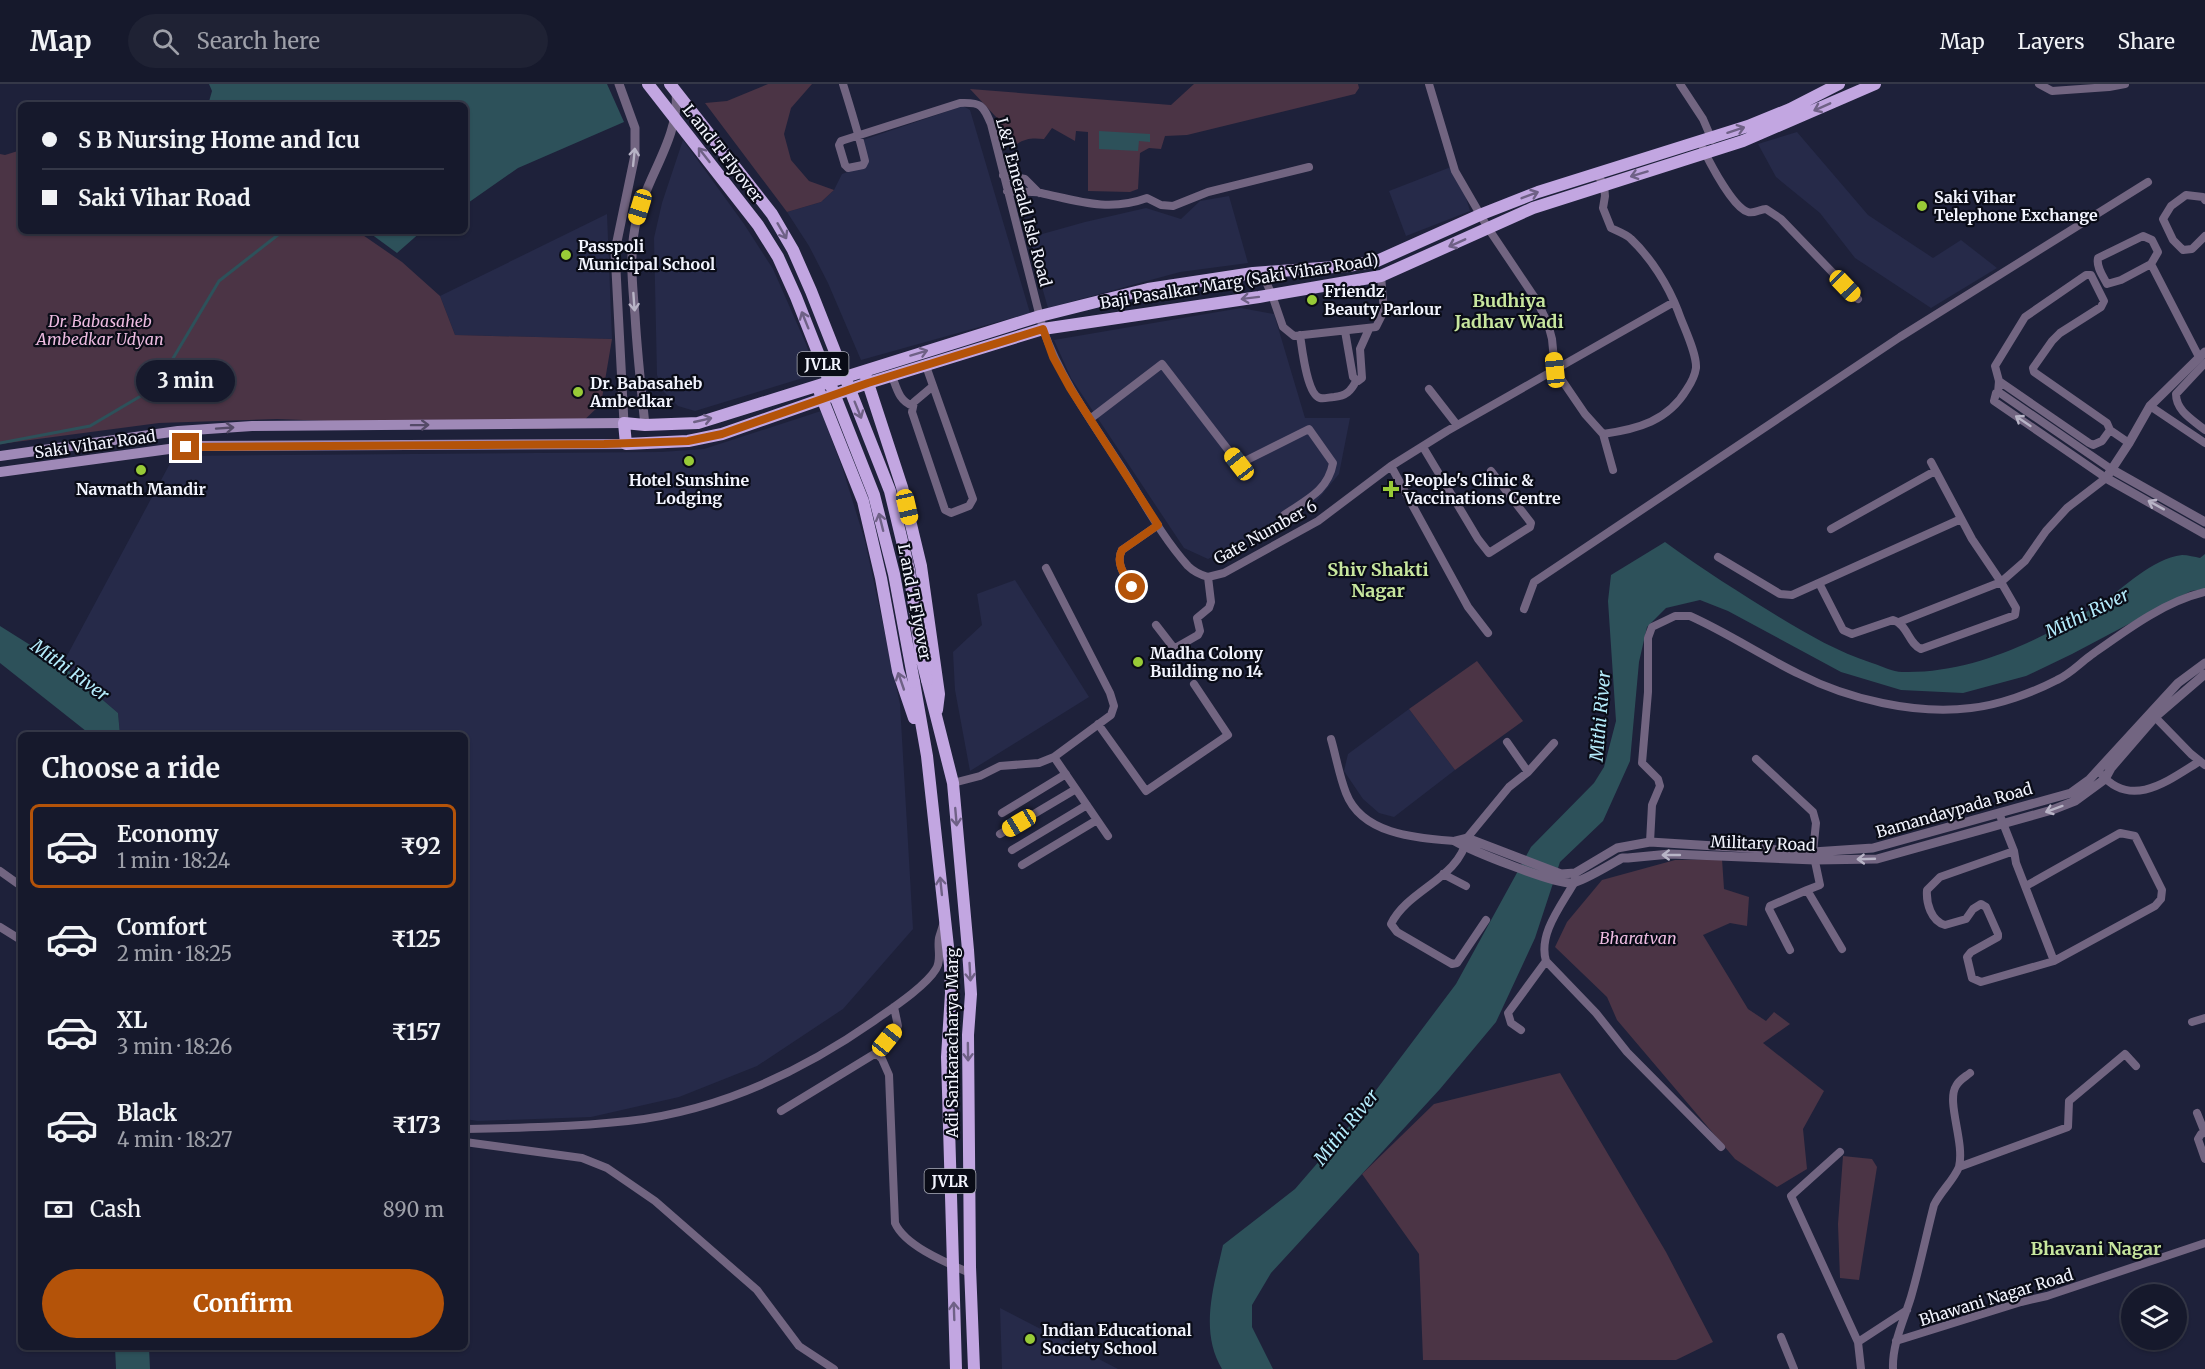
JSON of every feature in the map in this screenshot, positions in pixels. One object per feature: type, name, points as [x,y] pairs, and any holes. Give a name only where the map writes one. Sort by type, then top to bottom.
[{"type":"main road","name":"L and T Flyover","points":[[648,84],[758,225],[778,257],[796,297],[874,495],[894,574],[927,756]]},
{"type":"main road","name":"L and T Flyover","points":[[670,84],[772,214],[793,250],[811,291],[890,491],[909,570],[921,656],[936,719]]},
{"type":"main road","name":"Baji Pasalkar Marg (Saki Vihar Road)","points":[[626,444],[688,441],[722,434],[868,383],[1043,329],[1272,295],[1381,276],[1600,179],[1790,109],[1839,84]]},
{"type":"main road","name":"Baji Pasalkar Marg (Saki Vihar Road)","points":[[624,423],[645,425],[698,423],[1040,316],[1148,289],[1262,273],[1348,267],[1377,261],[1482,214],[1538,192],[1711,152],[1769,131],[1875,84]]},
{"type":"main road","points":[[863,371],[903,487],[921,566],[939,694],[936,719]]},
{"type":"main road","points":[[817,386],[863,501],[881,578],[898,671],[927,756]]},
{"type":"main road","name":"Saki Vihar Road","points":[[0,456],[178,431],[252,426],[624,423]]},
{"type":"main road","points":[[624,423],[626,444]]},
{"type":"main road","points":[[520,444],[521,424]]},
{"type":"main road","points":[[645,425],[648,442]]},
{"type":"main road","name":"Saki Vihar Road","points":[[0,469],[191,446],[626,444]]},
{"type":"main road","points":[[854,477],[894,463]]},
{"type":"main road","name":"Adi Sankaracharya Marg","points":[[936,719],[953,783],[971,994],[968,1035],[970,1273],[974,1369]]},
{"type":"main road","name":"Adi Sankaracharya Marg","points":[[927,756],[950,965],[951,993],[947,1057],[956,1369]]},
{"type":"street","points":[[619,84],[635,128],[635,154],[615,250],[624,423]]},
{"type":"street","points":[[645,425],[631,267],[632,247],[644,195],[665,150],[678,108],[675,84]]},
{"type":"street","name":"L&T Emerald Isle Road","points":[[843,84],[858,135],[960,103],[972,102],[981,105],[991,124],[1043,329],[1053,357],[1158,525],[1189,567],[1197,574],[1208,577]]},
{"type":"street","points":[[1429,84],[1455,171],[1482,214],[1488,228],[1524,278],[1548,324],[1555,370],[1585,414],[1603,434],[1613,470]]},
{"type":"street","points":[[1680,84],[1693,102],[1729,195],[1744,211],[1753,212],[1766,208],[1781,219],[1858,299]]},
{"type":"street","points":[[2039,84],[2052,91],[2125,84]]},
{"type":"street","points":[[1706,140],[1711,152]]},
{"type":"street","points":[[1008,191],[1039,193],[1086,204],[1132,203],[1147,198],[1161,205],[1173,206],[1208,192],[1309,167]]},
{"type":"street","points":[[1003,175],[1025,179],[1039,193]]},
{"type":"street","points":[[1600,179],[1605,196],[1603,208],[1611,228],[1630,237],[1658,272],[1674,302],[1695,357],[1696,368],[1692,381],[1681,399],[1652,423],[1630,430],[1603,434]]},
{"type":"street","points":[[1524,609],[1534,582],[1900,338],[2148,182]]},
{"type":"street","points":[[2205,200],[2203,197],[2186,195],[2171,206],[2163,219],[2173,240],[2183,250],[2192,249],[2205,236]]},
{"type":"street","points":[[2143,236],[2152,240],[2158,252],[2151,264],[2121,280],[2107,284],[2097,260],[2143,236]]},
{"type":"street","points":[[2151,264],[2203,357]]},
{"type":"street","points":[[1262,273],[1283,327],[1290,334],[1300,335],[1376,327],[1384,311],[1381,276]]},
{"type":"street","points":[[2129,443],[2110,430],[2107,423],[2034,372],[2033,368],[2060,333],[2101,307],[2104,301],[2091,275],[2086,275],[2025,317],[1995,366],[1999,381],[1998,393],[1994,401],[2044,435],[2205,534]]},
{"type":"street","name":"Gate Number 6","points":[[1208,577],[1224,573],[1318,521],[1391,466],[1457,425],[1674,302]]},
{"type":"street","points":[[1300,335],[1310,385],[1319,398],[1340,396],[1352,389],[1356,381],[1362,378],[1360,350],[1369,329]]},
{"type":"street","points":[[1346,331],[1353,377],[1356,381]]},
{"type":"street","points":[[1819,583],[1839,624],[1847,633],[1852,634],[1889,620],[1899,622],[2001,582],[2025,561],[2046,531],[2067,508],[2109,473],[2150,406],[2203,357]]},
{"type":"street","points":[[2203,357],[2176,394],[2176,402],[2183,412],[2205,430]]},
{"type":"street","points":[[1090,419],[1162,364],[1239,464],[1309,429],[1333,463],[1331,474],[1323,488],[1284,515]]},
{"type":"street","points":[[926,366],[973,499],[969,506],[951,513],[945,510],[913,418],[913,406],[919,396],[933,386]]},
{"type":"street","points":[[892,376],[900,398],[905,404],[913,406]]},
{"type":"street","points":[[1999,381],[2093,445],[2102,441],[2110,430]]},
{"type":"street","points":[[1429,389],[1457,425]]},
{"type":"street","points":[[1998,393],[2050,427],[2109,473],[2205,522]]},
{"type":"street","points":[[2150,406],[2205,443]]},
{"type":"street","points":[[2044,435],[2050,427]]},
{"type":"street","points":[[1423,447],[1478,539],[1489,553],[1530,527],[1532,523],[1491,471]]},
{"type":"street","points":[[1899,622],[1912,638],[1915,647],[1921,649],[2011,618],[2017,611],[2001,582],[1972,539],[1931,462]]},
{"type":"street","points":[[1391,466],[1468,607],[1488,633]]},
{"type":"street","points":[[1831,530],[1935,471]]},
{"type":"street","points":[[1718,557],[1786,596],[1961,519]]},
{"type":"street","points":[[1132,587],[1122,570],[1119,554],[1158,525]]},
{"type":"street","points":[[953,783],[980,776],[1000,766],[1039,763],[1054,757],[1111,715],[1114,706],[1110,693],[1046,568]]},
{"type":"street","points":[[1156,625],[1173,646],[1177,647],[1198,635],[1200,631],[1197,618],[1209,608],[1211,602],[1208,577]]},
{"type":"street","points":[[1650,842],[1652,805],[1660,786],[1658,779],[1642,763],[1648,692],[1648,638],[1652,627],[1660,623],[1676,616],[1690,616],[1799,675],[1823,686],[1866,700],[1921,708],[1957,710],[2010,699],[2057,680],[2149,616],[2181,600],[2205,592]]},
{"type":"street","points":[[2136,733],[2178,683],[2205,663]]},
{"type":"street","name":"Military Road","points":[[1575,878],[1622,858],[1670,854],[1877,858],[2004,825],[2073,797],[2093,784],[2136,733],[2205,674]]},
{"type":"street","points":[[1098,724],[1146,791],[1228,735],[1194,684]]},
{"type":"street","points":[[2102,775],[2112,787],[2140,792],[2203,763],[2155,717]]},
{"type":"street","points":[[1331,739],[1346,794],[1357,810],[1372,822],[1396,833],[1466,843],[1560,878],[1575,878]]},
{"type":"street","points":[[1507,742],[1528,772]]},
{"type":"street","points":[[1486,920],[1457,963],[1452,964],[1393,928],[1391,924],[1410,901],[1453,867],[1466,843],[1509,787],[1528,772],[1554,743]]},
{"type":"street","points":[[1054,757],[1108,836]]},
{"type":"street","points":[[1756,759],[1813,812],[1816,823],[1814,856],[1820,885],[1770,906],[1769,909],[1790,950]]},
{"type":"street","points":[[1002,813],[1066,774]]},
{"type":"street","points":[[1000,834],[1076,789]]},
{"type":"street","name":"Bamandaypada Road","points":[[1814,856],[1873,848],[2000,813],[2073,797]]},
{"type":"street","points":[[1012,850],[1087,805]]},
{"type":"street","points":[[2000,813],[2016,863],[2054,961]]},
{"type":"street","points":[[1022,865],[1098,820]]},
{"type":"street","points":[[1965,822],[1969,834]]},
{"type":"street","points":[[2014,851],[1940,876],[1927,890],[1926,898],[1934,919],[1945,925],[1965,919],[1973,909],[1981,904],[1986,907],[1998,937],[1971,952],[1967,957],[1972,978],[1976,981],[1981,982],[2054,961],[2155,906],[2161,899],[2162,890],[2135,836],[2120,833],[2026,886]]},
{"type":"street","points":[[1721,1147],[1627,1052],[1589,1004],[1546,961],[1543,950],[1547,932],[1575,878],[1617,848],[1650,842],[1763,854]]},
{"type":"street","points":[[0,871],[18,884]]},
{"type":"street","points":[[1443,874],[1466,886]]},
{"type":"street","points":[[1807,890],[1842,949]]},
{"type":"street","points":[[468,1129],[548,1127],[630,1120],[731,1097],[787,1074],[856,1034],[932,975],[938,966],[939,938],[945,921]]},
{"type":"street","points":[[0,927],[18,937]]},
{"type":"street","points":[[1521,1030],[1511,1023],[1508,1012],[1546,961]]},
{"type":"street","points":[[782,1111],[876,1053],[898,1026],[894,1006]]},
{"type":"street","points":[[2192,1022],[2205,1018]]},
{"type":"street","points":[[876,1053],[882,1059],[889,1075],[895,1223],[906,1240],[952,1266],[970,1273]]},
{"type":"street","points":[[1959,1167],[2068,1127],[2069,1101],[2125,1053],[2136,1066]]},
{"type":"street","points":[[1893,1369],[1896,1341],[1907,1310],[1934,1205],[1959,1167],[1961,1148],[1953,1096],[1958,1082],[1970,1073]]},
{"type":"street","points":[[2197,1113],[2202,1130],[2198,1139],[2205,1159]]},
{"type":"street","points":[[468,1142],[582,1158],[608,1168],[655,1200],[757,1290],[799,1346],[834,1369]]},
{"type":"street","points":[[1840,1152],[1791,1196],[1858,1342],[1861,1369]]},
{"type":"street","name":"Bhawani Nagar Road","points":[[1896,1341],[2047,1296],[2205,1243]]},
{"type":"street","points":[[1858,1342],[1907,1310]]},
{"type":"street","points":[[1782,1337],[1794,1369]]},
{"type":"shaded area","points":[[963,106],[970,110],[1030,313],[861,360],[828,283],[809,246],[787,212],[821,202],[834,190],[842,174],[862,167],[857,142]]},
{"type":"shaded area","points":[[1797,132],[1868,215],[1933,258],[1961,240],[1997,268],[1931,308],[1855,258],[1820,213],[1776,177],[1758,144]]},
{"type":"shaded area","points":[[683,140],[744,224],[773,269],[806,344],[816,374],[695,411],[678,406],[664,392],[657,375],[654,238],[662,203]]},
{"type":"shaded area","points":[[1456,165],[1470,211],[1406,236],[1389,191]]},
{"type":"shaded area","points":[[1229,196],[1248,263],[1180,272],[1048,308],[1028,238],[1146,208],[1181,219],[1200,201]]},
{"type":"shaded area","name":"Passpoli Municipal School","points":[[607,214],[612,339],[455,335],[440,296]]},
{"type":"shaded area","points":[[1241,308],[1274,314],[1305,418],[1350,418],[1339,474],[1314,504],[1208,559],[1184,548],[1071,378],[1054,340]]},
{"type":"shaded area","points":[[821,411],[843,470],[865,541],[900,704],[913,929],[843,1009],[757,1066],[679,1097],[591,1117],[468,1119],[468,732],[120,732],[118,713],[62,665],[174,456],[661,452],[704,449]]},
{"type":"shaded area","points":[[1015,580],[1089,697],[970,771],[955,690],[953,652],[982,625],[977,594]]},
{"type":"shaded area","points":[[1409,709],[1455,770],[1394,817],[1379,813],[1363,799],[1344,771],[1348,754]]},
{"type":"shaded area","name":"Indian Educational Society School","points":[[1000,1308],[1118,1369],[1002,1369]]},
{"type":"green space","points":[[768,84],[812,84],[791,108],[784,134],[791,160],[809,181],[834,190],[821,202],[787,212],[705,103],[727,101]]},
{"type":"green space","points":[[1194,84],[1358,84],[1359,88],[1355,94],[1187,135],[1165,136],[1161,149],[1149,148],[1140,153],[1138,189],[1130,192],[1088,191],[1088,132],[1076,131],[1075,141],[1052,128],[1044,139],[1030,139],[1017,144],[1008,142],[997,118],[970,89],[1171,105]]},
{"type":"green space","name":"Dr. Babasaheb Ambedkar Udyan","points":[[18,151],[18,234],[361,234],[402,262],[440,296],[455,335],[612,339],[601,404],[577,427],[543,429],[277,419],[159,423],[0,444],[0,154],[5,155]]},
{"type":"green space","points":[[1477,661],[1523,721],[1455,770],[1409,709]]},
{"type":"green space","name":"Bharatvan","points":[[1722,859],[1724,889],[1749,897],[1747,926],[1730,923],[1703,935],[1748,1009],[1766,1021],[1774,1012],[1790,1024],[1763,1043],[1824,1091],[1803,1129],[1807,1169],[1777,1187],[1735,1159],[1617,1020],[1607,997],[1555,947],[1567,922],[1602,880],[1675,860]]},
{"type":"green space","points":[[1560,1073],[1666,1252],[1713,1342],[1676,1360],[1423,1360],[1419,1254],[1362,1174],[1434,1104]]},
{"type":"green space","points":[[1843,1156],[1872,1159],[1877,1167],[1859,1280],[1840,1278],[1838,1224]]},
{"type":"water","points":[[209,84],[607,84],[624,122],[518,168],[468,203],[468,102],[209,102],[212,91]]},
{"type":"water","points":[[1099,131],[1150,134],[1150,142],[1139,141],[1138,151],[1099,149]]},
{"type":"water","points":[[371,234],[419,234],[397,253]]},
{"type":"water","name":"Mithi River","points":[[1665,542],[1736,590],[1813,637],[1847,654],[1899,672],[1955,667],[2006,652],[2055,629],[2101,603],[2149,568],[2182,555],[2200,558],[2205,554],[2205,589],[2191,591],[2026,676],[1963,693],[1901,690],[1841,672],[1728,611],[1700,600],[1666,608],[1647,627],[1639,662],[1630,761],[1603,821],[1560,862],[1535,938],[1496,1022],[1440,1089],[1271,1273],[1252,1305],[1252,1327],[1273,1369],[1222,1369],[1211,1339],[1210,1308],[1223,1245],[1295,1189],[1346,1130],[1456,984],[1531,847],[1594,783],[1604,767],[1616,721],[1608,601],[1611,575]]},
{"type":"water","points":[[0,626],[62,665],[118,713],[120,732],[87,732],[0,663]]},
{"type":"water","points":[[115,1350],[149,1350],[150,1369],[116,1369]]},
{"type":"waterway","points":[[0,443],[90,426],[156,387],[219,281],[279,234]]},
{"type":"place","name":"Saki Vihar Telephone Exchange","points":[[1922,206]]},
{"type":"place","name":"Passpoli Municipal School","points":[[566,255]]},
{"type":"place","name":"Friendz Beauty Parlour","points":[[1312,300]]},
{"type":"place","name":"Dr. Babasaheb Ambedkar","points":[[578,392]]},
{"type":"place","name":"Hotel Sunshine Lodging","points":[[689,461]]},
{"type":"place","name":"Navnath Mandir","points":[[141,470]]},
{"type":"place","name":"People's Clinic & Vaccinations Centre","points":[[1391,489]]},
{"type":"place","name":"Madha Colony Building no 14","points":[[1138,662]]},
{"type":"place","name":"Indian Educational Society School","points":[[1030,1339]]},
{"type":"district","name":"Budhiya Jadhav Wadi","points":[[1509,310]]},
{"type":"district","name":"Shiv Shakti Nagar","points":[[1378,579]]},
{"type":"district","name":"Bhavani Nagar","points":[[2096,1248]]},
{"type":"route","points":[[186,447],[604,444],[688,441],[722,434],[868,383],[1043,329],[1053,357],[1070,388],[1158,525],[1119,554],[1122,570],[1132,587]]}]
